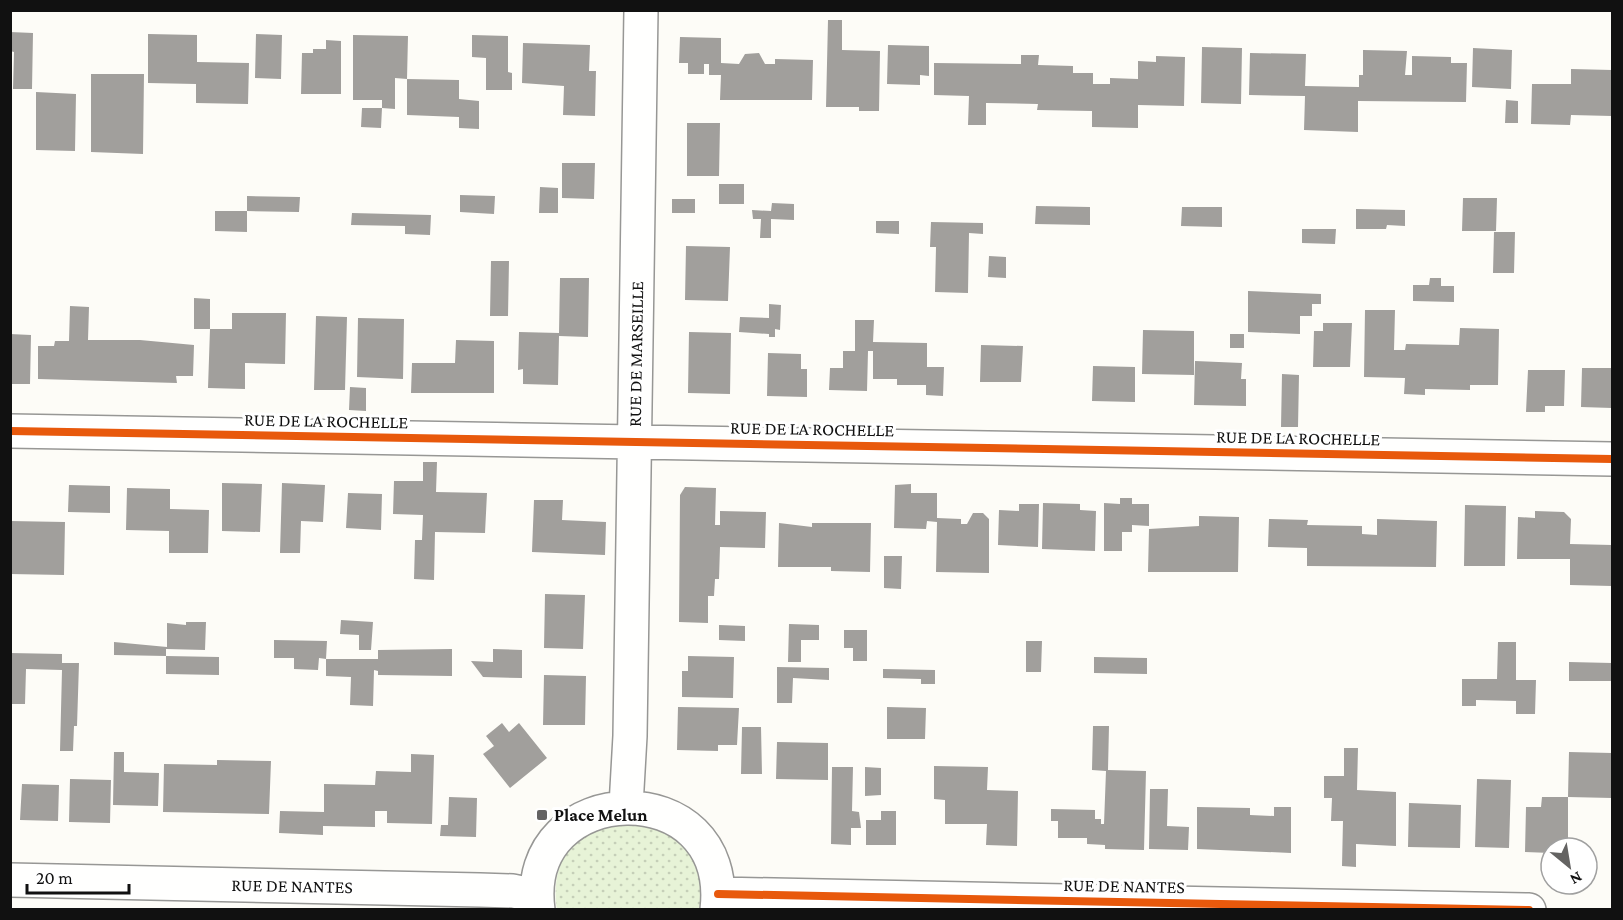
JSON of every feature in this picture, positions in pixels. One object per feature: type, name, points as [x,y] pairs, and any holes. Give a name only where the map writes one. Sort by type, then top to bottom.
[{"type":"street","name":"RUE DE MARSEILLE","points":[[626,806],[630,724],[641,10]]},
{"type":"street","name":"RUE DE LA ROCHELLE","points":[[10,431],[1612,459]]},
{"type":"street","points":[[537,903],[541,868],[554,843],[567,830],[598,810],[626,806],[654,810],[671,818],[679,822],[700,841],[713,866],[718,902]]},
{"type":"street","name":"RUE DE NANTES","points":[[10,880],[491,890],[537,903]]},
{"type":"street","name":"RUE DE NANTES","points":[[718,902],[1529,909]]},
{"type":"green space","points":[[632,818],[667,830],[676,836],[689,852],[700,879],[699,909],[557,910],[557,876],[570,846],[592,828]]},
{"type":"building","points":[[828,20],[842,20],[842,50],[880,51],[879,111],[859,111],[859,107],[826,107]]},
{"type":"building","points":[[10,32],[33,33],[32,89],[13,89],[14,52],[10,51]]},
{"type":"building","points":[[148,34],[197,35],[197,62],[249,63],[248,104],[196,103],[196,84],[148,83]]},
{"type":"building","points":[[256,34],[282,35],[281,79],[255,78]]},
{"type":"building","points":[[353,35],[408,36],[407,79],[395,78],[395,109],[382,108],[382,100],[353,100]]},
{"type":"building","points":[[472,35],[508,36],[508,72],[512,73],[512,90],[486,90],[486,58],[472,57]]},
{"type":"building","points":[[680,37],[721,38],[721,63],[739,64],[745,54],[759,53],[765,64],[775,64],[775,59],[813,60],[812,100],[720,100],[721,75],[709,75],[709,64],[704,64],[704,74],[688,74],[688,63],[679,63]]},
{"type":"building","points":[[326,40],[341,41],[341,94],[301,94],[302,53],[313,53],[313,49],[326,49]]},
{"type":"building","points":[[523,43],[590,45],[589,71],[596,71],[595,116],[563,115],[564,86],[522,83]]},
{"type":"building","points":[[888,45],[929,46],[929,76],[920,75],[920,85],[887,84]]},
{"type":"building","points":[[1202,47],[1242,48],[1241,104],[1201,103]]},
{"type":"building","points":[[1473,48],[1512,50],[1511,89],[1472,87]]},
{"type":"building","points":[[1363,50],[1407,51],[1405,75],[1412,75],[1412,56],[1451,57],[1451,63],[1467,63],[1466,102],[1358,101],[1358,132],[1304,130],[1305,96],[1249,95],[1250,53],[1306,54],[1305,86],[1359,87],[1359,75],[1363,75]]},
{"type":"building","points":[[1021,55],[1039,55],[1038,65],[1073,66],[1073,73],[1093,73],[1093,84],[1110,84],[1110,78],[1138,79],[1138,61],[1156,62],[1156,56],[1185,57],[1184,106],[1138,105],[1138,128],[1092,127],[1092,111],[1037,110],[1038,104],[986,103],[986,125],[968,125],[969,96],[934,95],[934,63],[1021,64]]},
{"type":"building","points":[[1571,69],[1612,70],[1612,116],[1571,115],[1570,125],[1531,124],[1532,84],[1571,84]]},
{"type":"building","points":[[91,74],[144,74],[143,154],[91,152]]},
{"type":"building","points":[[407,79],[459,80],[459,99],[479,101],[479,129],[459,128],[459,117],[407,115]]},
{"type":"building","points":[[36,92],[76,94],[75,151],[36,150]]},
{"type":"building","points":[[1506,100],[1518,101],[1518,123],[1505,123]]},
{"type":"building","points":[[362,108],[382,108],[381,128],[361,127]]},
{"type":"building","points":[[687,123],[720,123],[719,176],[687,176]]},
{"type":"building","points":[[562,163],[595,163],[594,199],[562,198]]},
{"type":"building","points":[[719,184],[744,184],[744,204],[719,204]]},
{"type":"building","points":[[540,187],[558,188],[558,213],[539,213]]},
{"type":"building","points":[[460,195],[495,196],[494,214],[460,212]]},
{"type":"building","points":[[247,196],[300,197],[299,212],[247,211]]},
{"type":"building","points":[[1463,198],[1497,198],[1496,231],[1462,231]]},
{"type":"building","points":[[672,199],[695,199],[695,213],[672,213]]},
{"type":"building","points":[[772,203],[794,204],[794,220],[771,219],[771,238],[760,238],[761,219],[753,219],[752,210],[771,211]]},
{"type":"building","points":[[1036,206],[1090,207],[1090,225],[1035,224]]},
{"type":"building","points":[[1182,207],[1222,207],[1222,227],[1181,226]]},
{"type":"building","points":[[1356,209],[1405,210],[1405,226],[1387,225],[1386,229],[1356,229]]},
{"type":"building","points":[[215,211],[247,211],[247,232],[215,231]]},
{"type":"building","points":[[352,213],[431,215],[430,235],[405,234],[405,226],[351,225]]},
{"type":"building","points":[[876,221],[899,221],[899,234],[876,233]]},
{"type":"building","points":[[931,222],[983,223],[983,234],[969,233],[968,293],[935,292],[936,247],[930,247]]},
{"type":"building","points":[[1302,229],[1336,229],[1335,244],[1302,243]]},
{"type":"building","points":[[1494,232],[1515,232],[1514,273],[1493,273]]},
{"type":"building","points":[[686,246],[730,247],[728,301],[685,300]]},
{"type":"building","points":[[989,256],[1006,257],[1006,278],[988,277]]},
{"type":"building","points":[[491,261],[509,261],[508,316],[490,316]]},
{"type":"building","points":[[560,278],[589,278],[588,337],[559,336],[558,385],[523,384],[523,369],[518,370],[519,332],[559,333]]},
{"type":"building","points":[[1430,278],[1441,278],[1441,286],[1454,286],[1454,302],[1413,301],[1413,285],[1429,285]]},
{"type":"building","points":[[1248,291],[1321,294],[1321,304],[1312,304],[1312,316],[1300,316],[1300,334],[1248,332]]},
{"type":"building","points":[[194,298],[210,299],[210,329],[194,329]]},
{"type":"building","points":[[769,304],[781,305],[780,330],[775,329],[775,337],[769,337],[769,334],[739,332],[740,317],[769,318]]},
{"type":"building","points":[[70,306],[89,307],[88,340],[140,340],[194,345],[193,376],[176,376],[177,383],[38,379],[38,346],[54,346],[55,341],[69,341]]},
{"type":"building","points":[[1365,310],[1395,310],[1394,350],[1405,350],[1406,344],[1459,345],[1460,328],[1499,329],[1498,385],[1470,385],[1470,390],[1425,389],[1425,395],[1404,394],[1405,378],[1364,377]]},
{"type":"building","points":[[232,313],[286,313],[285,364],[245,363],[245,389],[208,388],[210,329],[232,329]]},
{"type":"building","points":[[316,316],[347,317],[345,390],[314,390]]},
{"type":"building","points":[[358,318],[404,319],[403,379],[357,377]]},
{"type":"building","points":[[855,320],[874,320],[873,342],[927,343],[927,367],[944,367],[943,396],[926,395],[926,385],[897,385],[897,379],[873,379],[873,351],[868,351],[867,391],[829,390],[830,368],[843,368],[843,351],[855,351]]},
{"type":"building","points":[[1323,323],[1352,323],[1350,367],[1313,367],[1314,331],[1323,331]]},
{"type":"building","points":[[1143,330],[1194,331],[1194,375],[1142,374]]},
{"type":"building","points":[[689,332],[731,333],[730,394],[688,393]]},
{"type":"building","points":[[10,334],[31,335],[30,384],[10,384]]},
{"type":"building","points":[[1230,334],[1244,334],[1244,348],[1230,348]]},
{"type":"building","points":[[456,340],[494,341],[494,393],[411,393],[412,363],[455,363]]},
{"type":"building","points":[[981,345],[1023,346],[1021,382],[980,382]]},
{"type":"building","points":[[768,353],[801,354],[801,369],[807,369],[807,397],[767,396]]},
{"type":"building","points":[[1195,361],[1242,363],[1241,379],[1246,379],[1246,406],[1194,405]]},
{"type":"building","points":[[1093,366],[1135,367],[1135,402],[1092,401]]},
{"type":"building","points":[[1582,368],[1612,368],[1612,408],[1581,407]]},
{"type":"building","points":[[1528,370],[1565,370],[1564,406],[1545,406],[1545,412],[1526,412]]},
{"type":"building","points":[[1282,374],[1299,375],[1298,427],[1281,427]]},
{"type":"building","points":[[350,387],[366,388],[366,411],[349,410]]},
{"type":"building","points":[[423,462],[437,462],[436,492],[487,493],[485,533],[435,532],[434,580],[414,579],[415,540],[422,540],[423,515],[393,514],[394,481],[423,481]]},
{"type":"building","points":[[222,483],[262,484],[260,532],[222,531]]},
{"type":"building","points":[[282,483],[325,485],[323,522],[301,521],[300,553],[280,553]]},
{"type":"building","points":[[911,484],[911,493],[937,493],[937,518],[961,519],[961,524],[967,524],[973,513],[983,513],[989,519],[989,573],[936,572],[937,522],[927,521],[926,529],[894,528],[895,485]]},
{"type":"building","points":[[69,485],[110,486],[110,513],[68,512]]},
{"type":"building","points":[[685,487],[716,488],[715,525],[720,525],[720,511],[766,512],[765,548],[720,547],[719,579],[715,579],[714,596],[708,596],[708,623],[679,622],[680,495]]},
{"type":"building","points":[[127,488],[170,489],[170,509],[209,510],[208,553],[169,553],[169,531],[126,530]]},
{"type":"building","points":[[348,493],[382,494],[381,530],[346,528]]},
{"type":"building","points":[[1120,498],[1132,498],[1132,504],[1149,504],[1149,526],[1132,525],[1132,532],[1122,532],[1122,551],[1104,551],[1104,503],[1120,504]]},
{"type":"building","points":[[534,500],[563,500],[562,520],[606,522],[605,555],[532,552]]},
{"type":"building","points":[[1043,503],[1080,504],[1080,510],[1096,511],[1095,551],[1042,549]]},
{"type":"building","points":[[1019,504],[1039,504],[1038,547],[998,545],[999,510],[1019,511]]},
{"type":"building","points":[[1465,505],[1506,506],[1505,566],[1464,566]]},
{"type":"building","points":[[1535,511],[1564,512],[1571,519],[1570,544],[1612,545],[1612,586],[1570,585],[1570,559],[1517,559],[1518,517],[1535,518]]},
{"type":"building","points":[[1199,516],[1239,517],[1238,572],[1148,572],[1149,529],[1199,526]]},
{"type":"building","points":[[1269,519],[1308,520],[1307,525],[1362,526],[1362,534],[1377,535],[1377,519],[1437,521],[1436,567],[1307,566],[1307,548],[1268,547]]},
{"type":"building","points":[[10,521],[65,522],[64,575],[10,574]]},
{"type":"building","points":[[779,523],[812,527],[812,523],[871,523],[870,572],[831,571],[831,567],[778,567]]},
{"type":"building","points":[[884,556],[902,556],[901,589],[884,588]]},
{"type":"building","points":[[545,594],[585,595],[583,649],[544,648]]},
{"type":"building","points":[[341,620],[373,622],[371,650],[359,650],[359,635],[340,634]]},
{"type":"building","points":[[186,622],[206,622],[205,650],[166,649],[166,656],[114,655],[114,642],[167,647],[167,623],[186,625]]},
{"type":"building","points":[[789,624],[819,625],[819,640],[801,640],[801,662],[788,662]]},
{"type":"building","points":[[719,625],[745,626],[745,641],[719,640]]},
{"type":"building","points":[[844,630],[867,630],[867,661],[853,661],[853,648],[844,648]]},
{"type":"building","points":[[274,640],[327,641],[326,659],[319,658],[318,670],[294,669],[294,658],[274,658]]},
{"type":"building","points":[[1026,641],[1042,641],[1041,672],[1026,672]]},
{"type":"building","points":[[1498,642],[1516,642],[1516,680],[1536,680],[1535,714],[1516,714],[1516,701],[1476,700],[1476,706],[1462,706],[1462,679],[1497,679]]},
{"type":"building","points":[[452,649],[452,676],[378,675],[378,671],[374,670],[373,706],[350,705],[351,677],[326,676],[326,659],[378,659],[378,650]]},
{"type":"building","points":[[493,649],[522,650],[522,678],[483,677],[471,661],[493,662]]},
{"type":"building","points":[[10,653],[62,654],[62,663],[79,663],[77,726],[74,726],[73,751],[60,751],[62,670],[26,669],[25,704],[10,704]]},
{"type":"building","points":[[166,656],[219,657],[219,675],[166,674]]},
{"type":"building","points":[[688,656],[734,657],[733,698],[682,697],[682,671],[688,671]]},
{"type":"building","points":[[1094,657],[1147,658],[1147,674],[1094,673]]},
{"type":"building","points":[[1569,662],[1612,663],[1612,681],[1569,681]]},
{"type":"building","points":[[777,667],[829,668],[829,680],[793,678],[792,703],[777,703]]},
{"type":"building","points":[[883,669],[935,670],[935,684],[921,684],[921,679],[883,678]]},
{"type":"building","points":[[544,675],[586,676],[585,725],[543,725]]},
{"type":"building","points":[[678,707],[739,708],[737,745],[718,745],[718,751],[677,750]]},
{"type":"building","points":[[887,707],[926,708],[925,739],[887,739]]},
{"type":"building","points":[[502,723],[509,732],[519,723],[547,758],[510,788],[483,754],[494,746],[486,736]]},
{"type":"building","points":[[1093,726],[1109,726],[1108,770],[1146,771],[1144,850],[1105,849],[1105,845],[1087,844],[1087,838],[1058,838],[1058,821],[1051,821],[1051,809],[1095,810],[1095,819],[1101,819],[1101,824],[1104,824],[1106,771],[1092,770]]},
{"type":"building","points":[[742,727],[761,727],[762,774],[741,774]]},
{"type":"building","points":[[777,742],[828,743],[828,780],[776,779]]},
{"type":"building","points":[[1344,748],[1358,748],[1357,790],[1396,792],[1396,846],[1356,844],[1356,867],[1342,866],[1343,821],[1331,821],[1332,798],[1324,798],[1324,776],[1344,776]]},
{"type":"building","points":[[114,752],[124,752],[124,772],[159,773],[158,806],[113,805]]},
{"type":"building","points":[[1569,752],[1612,753],[1612,798],[1568,797]]},
{"type":"building","points":[[411,754],[434,755],[432,824],[387,823],[387,811],[375,811],[375,827],[323,826],[323,835],[279,833],[280,811],[324,812],[324,784],[375,785],[376,771],[411,772]]},
{"type":"building","points":[[217,760],[271,761],[269,814],[163,812],[164,764],[217,765]]},
{"type":"building","points":[[934,766],[988,767],[987,790],[1018,791],[1017,846],[986,845],[987,824],[945,824],[945,800],[934,799]]},
{"type":"building","points":[[832,767],[853,767],[852,811],[859,812],[861,828],[851,828],[851,845],[831,844]]},
{"type":"building","points":[[865,767],[881,768],[881,795],[865,796]]},
{"type":"building","points":[[70,779],[111,780],[110,823],[69,822]]},
{"type":"building","points":[[1477,779],[1511,780],[1509,848],[1475,847]]},
{"type":"building","points":[[22,784],[59,785],[58,821],[20,820]]},
{"type":"building","points":[[1150,789],[1168,789],[1167,826],[1189,827],[1188,850],[1149,849]]},
{"type":"building","points":[[449,797],[477,798],[476,837],[440,836],[441,825],[448,825]]},
{"type":"building","points":[[1542,797],[1568,797],[1568,836],[1539,836],[1539,853],[1525,852],[1526,807],[1541,807]]},
{"type":"building","points":[[1409,803],[1461,805],[1460,848],[1408,847]]},
{"type":"building","points":[[1197,807],[1250,808],[1250,815],[1274,816],[1274,807],[1291,807],[1291,853],[1197,849]]},
{"type":"building","points":[[881,811],[896,811],[896,845],[866,845],[866,820],[881,820]]},
{"type":"cycle path","points":[[10,431],[1612,459]]},
{"type":"cycle path","points":[[718,894],[1529,910]]},
{"type":"place","name":"Place Melun","points":[[542,815]]}]
